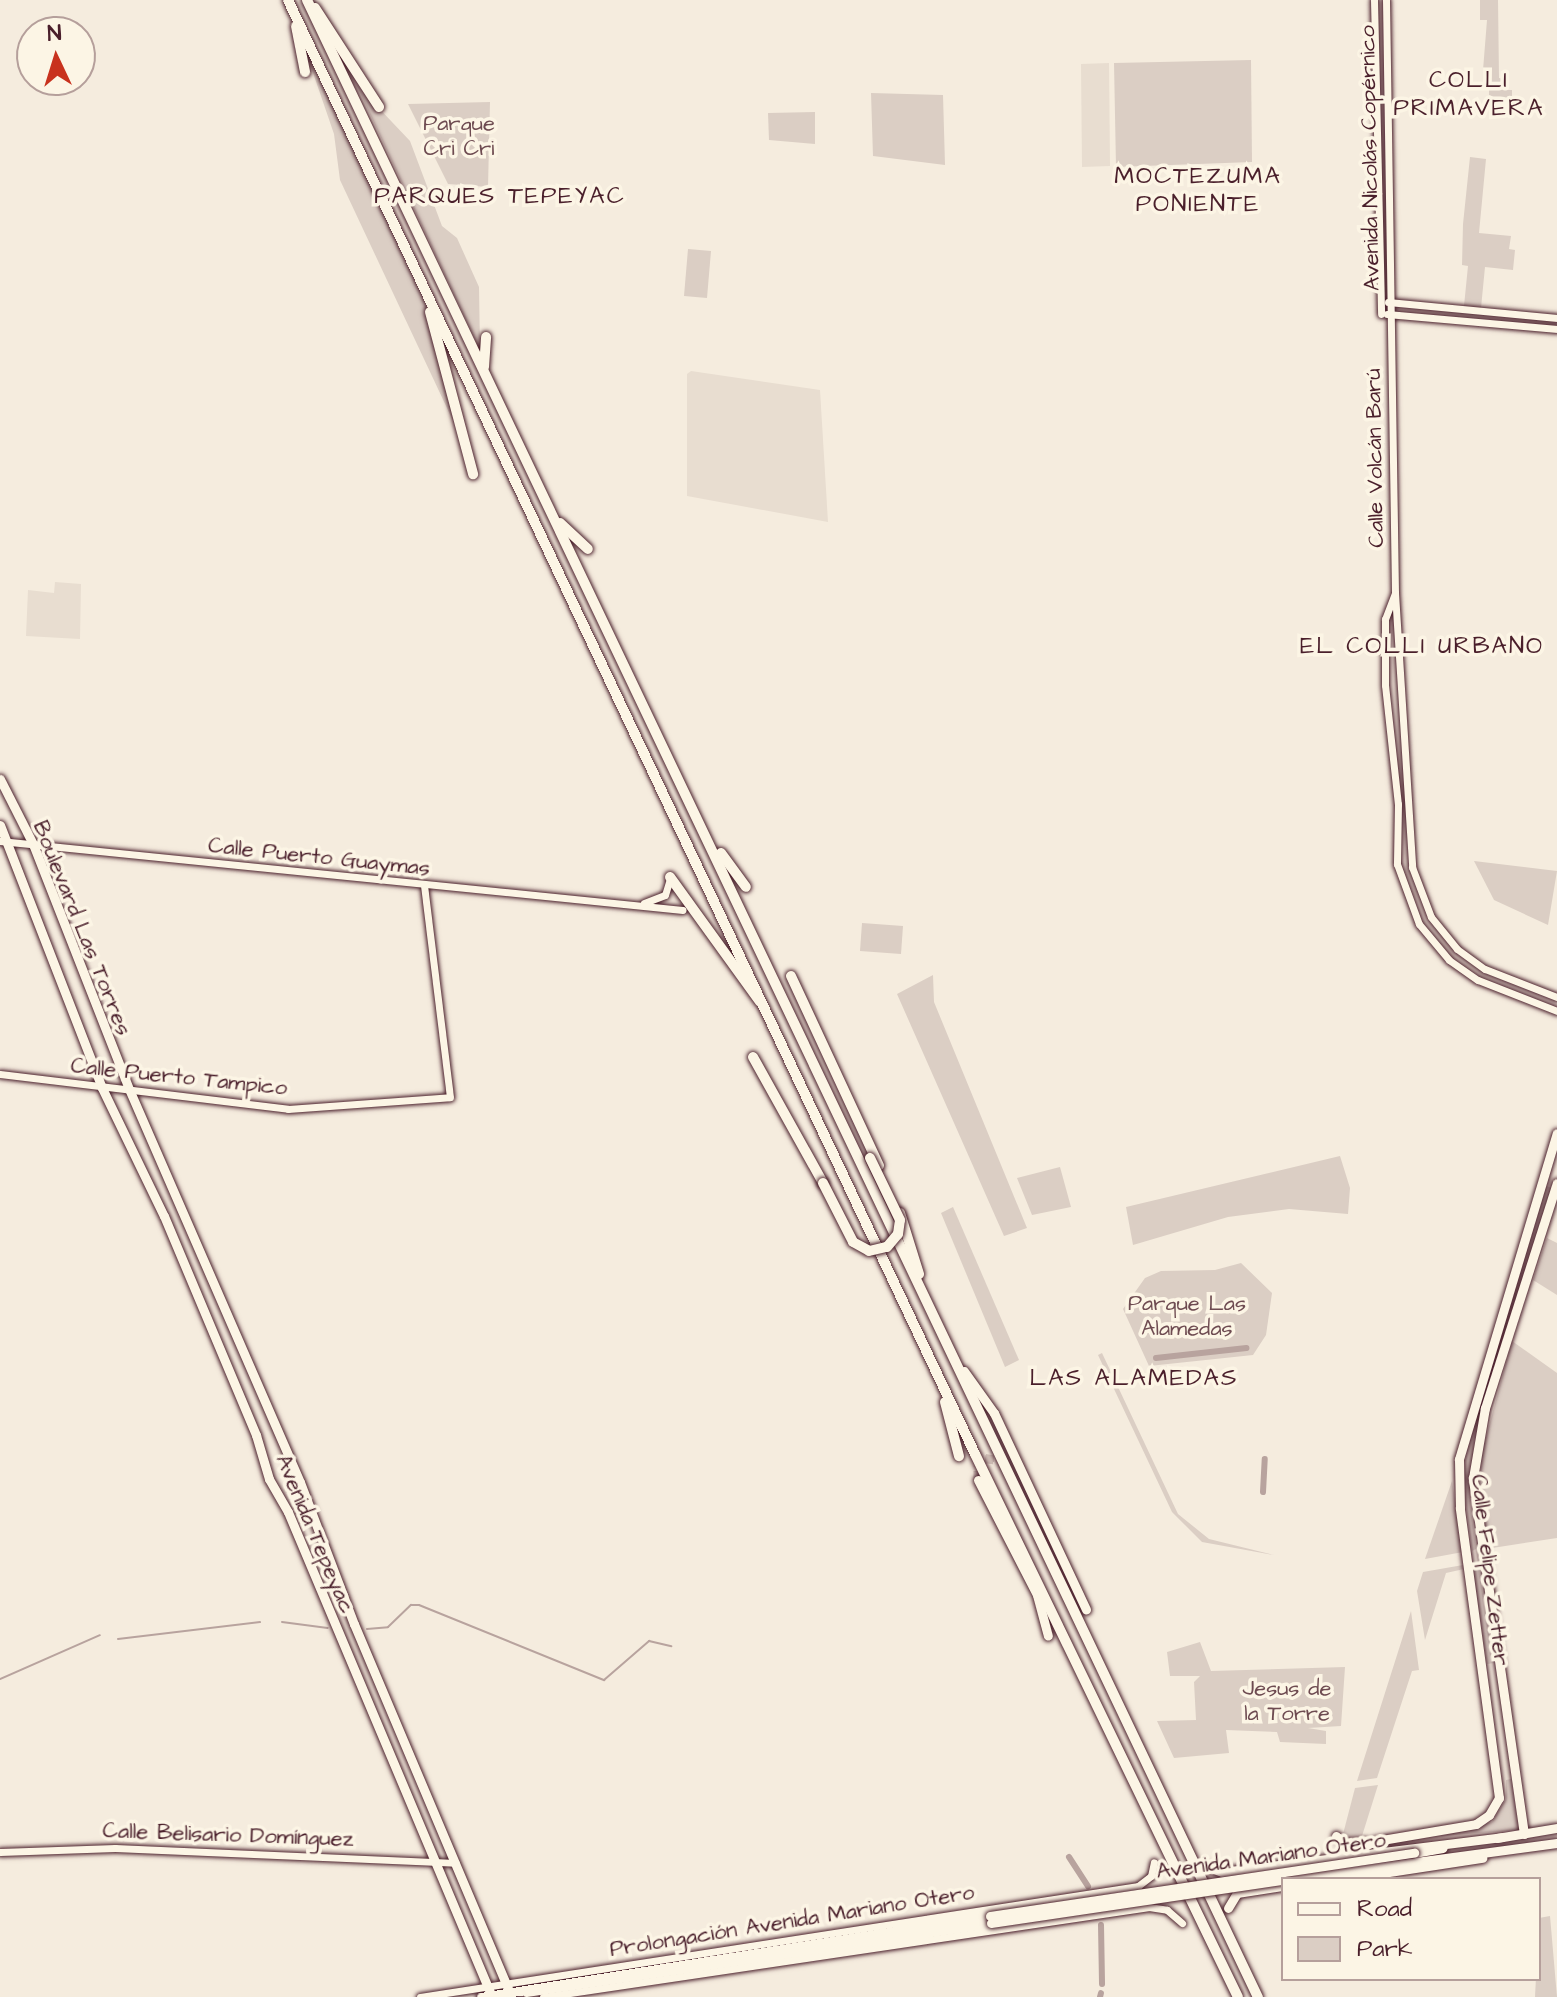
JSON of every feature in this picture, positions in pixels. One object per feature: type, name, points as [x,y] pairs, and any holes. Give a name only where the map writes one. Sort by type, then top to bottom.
[{"type":"highway","points":[[307,0],[379,107]]},
{"type":"highway","points":[[307,0],[708,835],[1258,1997]]},
{"type":"highway","points":[[290,4],[305,72]]},
{"type":"highway","points":[[290,4],[939,1377],[1238,1997]]},
{"type":"highway","points":[[420,279],[473,474]]},
{"type":"highway","points":[[484,369],[486,337]]},
{"type":"highway","points":[[555,519],[588,549]]},
{"type":"highway","points":[[708,835],[746,887]]},
{"type":"highway","points":[[670,877],[778,1031]]},
{"type":"highway","points":[[791,976],[812,1028],[894,1200],[921,1288]]},
{"type":"highway","points":[[753,1057],[853,1242],[869,1251],[887,1247],[898,1234],[900,1220],[821,1059],[812,1028]]},
{"type":"highway","points":[[800,1034],[821,1059]]},
{"type":"highway","points":[[939,1377],[959,1456]]},
{"type":"main road","name":"Boulevard Las Torres","points":[[0,779],[33,844],[129,1091]]},
{"type":"main road","name":"Boulevard Las Torres","points":[[0,825],[102,1088]]},
{"type":"main road","name":"Avenida Tepeyac","points":[[102,1088],[164,1216],[256,1435],[269,1479],[288,1512],[490,1994]]},
{"type":"main road","name":"Avenida Tepeyac","points":[[129,1091],[300,1482],[509,1991]]},
{"type":"main road","name":"Calle Felipe Zetter","points":[[1338,1857],[1376,1841],[1482,1822],[1499,1798],[1460,1508],[1459,1459],[1557,1133]]},
{"type":"main road","name":"Calle Felipe Zetter","points":[[1524,1834],[1473,1478],[1485,1408],[1557,1183]]},
{"type":"main road","points":[[952,1356],[994,1413],[1086,1609],[1056,1566],[1007,1463]]},
{"type":"main road","points":[[978,1480],[1037,1595],[1048,1636]]},
{"type":"main road","name":"Avenida Mariano Otero","points":[[1301,1877],[1557,1828]]},
{"type":"main road","points":[[1424,1833],[1449,1841]]},
{"type":"main road","points":[[1336,1836],[1345,1843],[1376,1841]]},
{"type":"main road","points":[[1208,1867],[1219,1872],[1449,1841],[1502,1837]]},
{"type":"main road","points":[[1362,1877],[1552,1843]]},
{"type":"main road","name":"Avenida Mariano Otero","points":[[990,1920],[1415,1857],[1552,1843]]},
{"type":"main road","points":[[1255,1868],[1247,1880],[1261,1889]]},
{"type":"main road","points":[[1371,1876],[1378,1877]]},
{"type":"main road","name":"Avenida Mariano Otero","points":[[990,1920],[1281,1880]]},
{"type":"main road","points":[[1228,1908],[1237,1893],[1281,1886]]},
{"type":"main road","name":"Prolongación Avenida Mariano Otero","points":[[490,1994],[990,1920]]},
{"type":"main road","points":[[899,1923],[918,1930]]},
{"type":"main road","points":[[899,1944],[918,1930]]},
{"type":"main road","points":[[760,1954],[778,1941]]},
{"type":"main road","points":[[760,1954],[781,1962]]},
{"type":"street","name":"Avenida Nicolás Copérnico","points":[[1374,0],[1379,301],[1381,314],[1390,318],[1386,0]]},
{"type":"street","points":[[1379,301],[1557,318]]},
{"type":"street","points":[[1390,318],[1557,329]]},
{"type":"street","name":"Calle Volcán Barú","points":[[1390,318],[1394,603]]},
{"type":"street","points":[[1394,603],[1398,686],[1411,804],[1411,862],[1431,917],[1457,949],[1485,969],[1557,997]]},
{"type":"street","points":[[1394,603],[1385,685],[1398,804],[1397,864],[1419,924],[1449,960],[1478,980],[1557,1011]]},
{"type":"street","name":"Calle Puerto Guaymas","points":[[4,841],[683,910]]},
{"type":"street","points":[[634,904],[665,895],[670,877]]},
{"type":"street","name":"Calle Puerto Tampico","points":[[0,1074],[288,1109],[450,1097],[424,885]]},
{"type":"street","name":"Calle Belisario Domínguez","points":[[0,1852],[115,1848],[456,1863]]},
{"type":"street","points":[[1143,1908],[1149,1895],[1138,1886],[1151,1876],[1154,1862]]},
{"type":"street","name":"Prolongación Avenida Mariano Otero","points":[[509,1991],[778,1941],[1138,1886]]},
{"type":"street","name":"Prolongación Avenida Mariano Otero","points":[[543,1997],[1143,1908],[1167,1910],[1182,1923]]},
{"type":"street","name":"Prolongación Avenida Mariano Otero","points":[[420,1997],[490,1994]]},
{"type":"shaded area","points":[[1109,63],[1110,166],[1082,167],[1081,64]]},
{"type":"shaded area","points":[[691,371],[820,390],[828,522],[687,496],[687,374]]},
{"type":"shaded area","points":[[55,582],[81,584],[80,639],[26,636],[28,590],[54,593]]},
{"type":"green space","points":[[1480,0],[1498,0],[1499,78],[1504,79],[1505,90],[1512,90],[1512,109],[1489,109],[1489,70],[1483,70],[1487,20],[1480,20]]},
{"type":"green space","points":[[299,32],[422,292],[462,440],[340,180],[334,134]]},
{"type":"green space","points":[[1251,60],[1252,162],[1116,167],[1114,63]]},
{"type":"green space","points":[[356,84],[410,141],[442,226],[457,238],[479,287],[480,350]]},
{"type":"green space","points":[[871,93],[943,95],[945,165],[873,156]]},
{"type":"green space","name":"Parque Cri Cri","points":[[490,102],[488,187],[448,184],[408,104]]},
{"type":"green space","points":[[815,112],[815,144],[769,140],[768,113]]},
{"type":"green space","points":[[1470,157],[1486,159],[1479,233],[1511,236],[1509,249],[1515,250],[1513,270],[1485,267],[1481,308],[1464,306],[1468,266],[1462,265],[1463,224]]},
{"type":"green space","points":[[688,249],[711,251],[707,298],[684,296]]},
{"type":"green space","points":[[1474,861],[1557,871],[1548,925],[1494,900]]},
{"type":"green space","points":[[862,923],[903,926],[901,954],[860,951]]},
{"type":"green space","points":[[933,975],[934,1002],[1027,1228],[1004,1236],[897,994]]},
{"type":"green space","points":[[1340,1156],[1350,1188],[1348,1214],[1289,1209],[1228,1217],[1133,1245],[1126,1207]]},
{"type":"green space","points":[[1060,1167],[1071,1207],[1032,1215],[1017,1178]]},
{"type":"green space","points":[[1546,1186],[1552,1188],[1474,1441],[1470,1502],[1476,1549],[1472,1551],[1463,1482],[1468,1440]]},
{"type":"green space","points":[[953,1207],[1019,1360],[1005,1367],[941,1213]]},
{"type":"green space","points":[[1547,1238],[1557,1243],[1557,1295],[1533,1280]]},
{"type":"green space","name":"Parque Las Alamedas","points":[[1241,1263],[1272,1293],[1266,1335],[1253,1355],[1149,1366],[1123,1309],[1145,1278],[1161,1271],[1215,1270]]},
{"type":"green space","points":[[1512,1341],[1557,1373],[1557,1538],[1486,1549],[1479,1497],[1482,1452]]},
{"type":"green space","points":[[1102,1353],[1178,1514],[1209,1539],[1274,1555],[1202,1542],[1172,1512],[1098,1355]]},
{"type":"green space","points":[[1452,1481],[1463,1552],[1425,1559]]},
{"type":"green space","points":[[1478,1564],[1494,1663],[1487,1664],[1472,1565]]},
{"type":"green space","points":[[1463,1565],[1464,1569],[1446,1573],[1425,1640],[1417,1591],[1423,1572]]},
{"type":"green space","points":[[1411,1611],[1419,1670],[1412,1671],[1377,1778],[1357,1781]]},
{"type":"green space","name":"Jesus de la Torre","points":[[1200,1642],[1211,1671],[1345,1667],[1341,1726],[1308,1728],[1326,1731],[1326,1744],[1280,1742],[1277,1732],[1226,1730],[1229,1753],[1174,1758],[1157,1721],[1196,1720],[1194,1682],[1200,1676],[1170,1676],[1167,1652]]},
{"type":"green space","points":[[1511,1779],[1519,1830],[1441,1836],[1492,1822],[1506,1799],[1506,1780]]},
{"type":"green space","points":[[1378,1785],[1362,1836],[1342,1838],[1355,1788]]},
{"type":"green space","points":[[1550,1916],[1557,1997],[1535,1997],[1536,1981],[1541,1981],[1541,1918]]},
{"type":"waterway","points":[[1156,1358],[1246,1348]]},
{"type":"waterway","points":[[1263,1492],[1265,1459]]},
{"type":"waterway","points":[[367,1629],[388,1627],[411,1605],[419,1605],[604,1680],[649,1641],[671,1646]]},
{"type":"waterway","points":[[118,1639],[260,1622]]},
{"type":"waterway","points":[[282,1622],[328,1628]]},
{"type":"waterway","points":[[0,1679],[100,1635]]},
{"type":"waterway","points":[[1069,1857],[1088,1886]]},
{"type":"waterway","points":[[1101,1925],[1102,1984]]},
{"type":"waterway","points":[[1100,1997],[1101,1993]]},
{"type":"tunnel","points":[[978,1480],[978,1466],[985,1458],[1005,1461]]},
{"type":"district","name":"COLLI PRIMAVERA","points":[[1469,95]]},
{"type":"district","name":"MOCTEZUMA PONIENTE","points":[[1198,191]]},
{"type":"district","name":"PARQUES TEPEYAC","points":[[500,197]]},
{"type":"district","name":"EL COLLI URBANO","points":[[1422,647]]},
{"type":"district","name":"LAS ALAMEDAS","points":[[1134,1379]]}]
